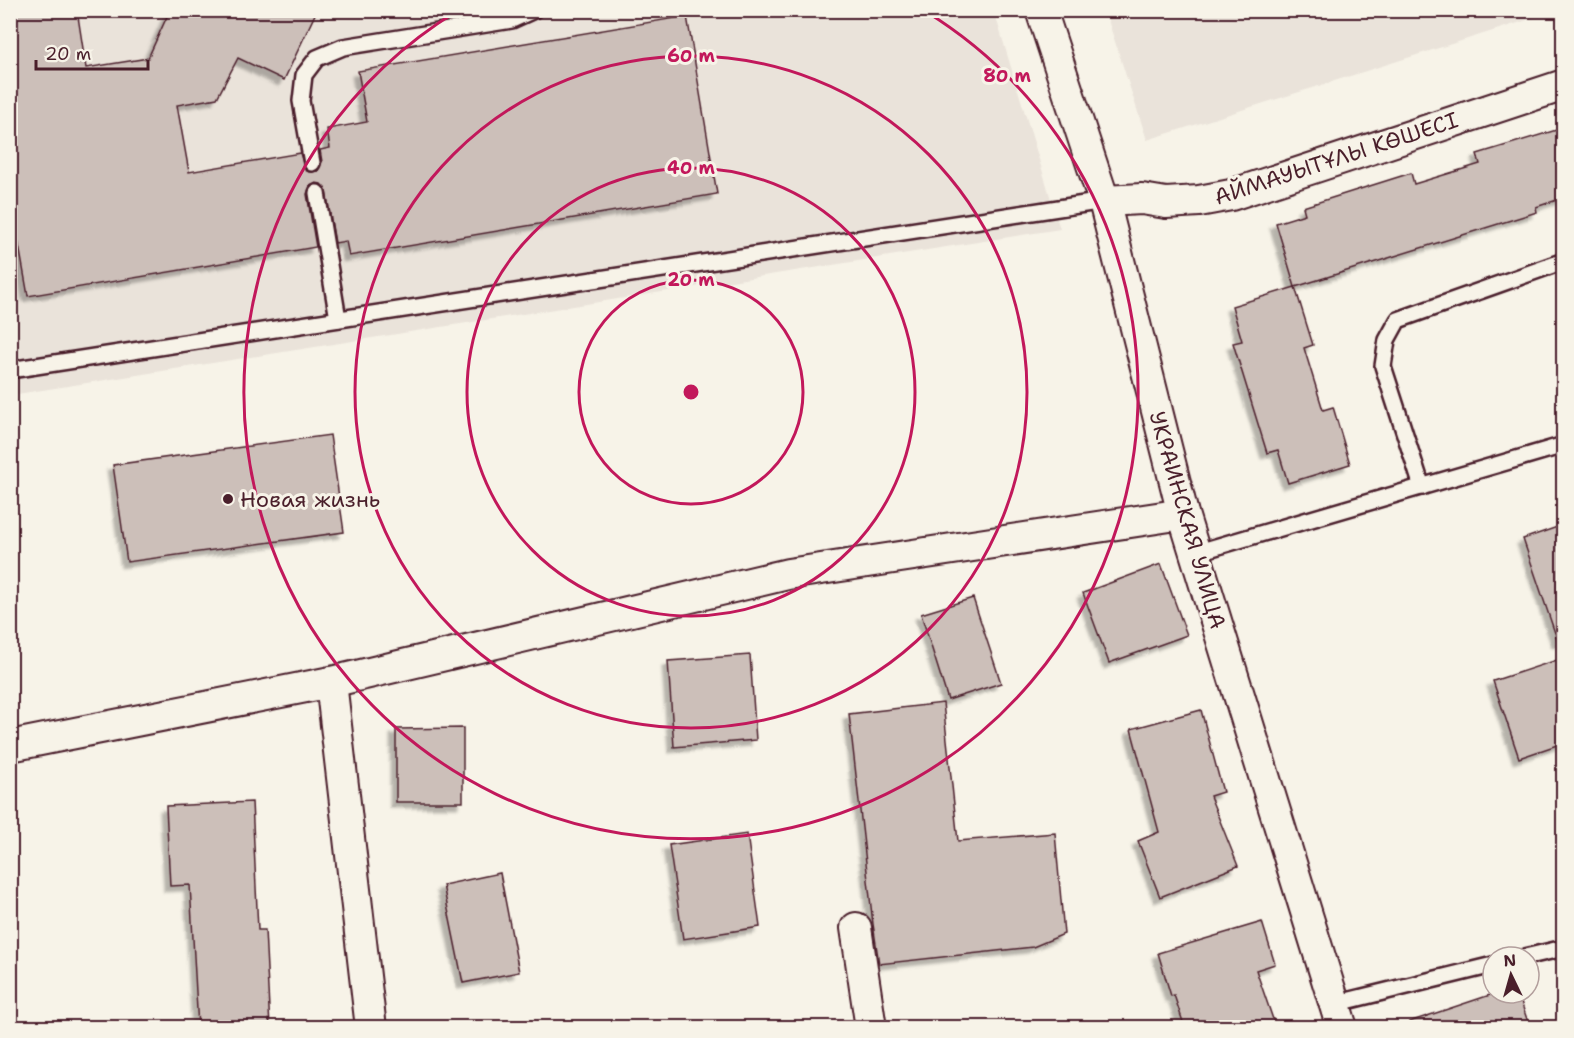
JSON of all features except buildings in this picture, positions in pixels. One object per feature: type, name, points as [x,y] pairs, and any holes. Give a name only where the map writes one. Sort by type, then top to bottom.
[{"type":"street","name":"УКРАИНСКАЯ УЛИЦА","points":[[1041,10],[1104,201],[1195,553],[1338,1016]]},
{"type":"street","name":"АЙМАУЫТҰЛЫ КӨШЕСІ","points":[[1104,201],[1142,199],[1166,203],[1199,201],[1231,195],[1563,85]]},
{"type":"street","points":[[10,746],[331,682],[788,574],[1184,514]]},
{"type":"street","points":[[331,682],[371,1028]]},
{"type":"street","points":[[856,928],[871,1028]]},
{"type":"lane","points":[[312,163],[301,101],[304,75],[316,58],[343,47],[512,20],[534,10]]},
{"type":"lane","points":[[317,194],[338,319]]},
{"type":"lane","points":[[10,370],[1104,201]]},
{"type":"lane","points":[[1422,487],[1383,366],[1386,340],[1398,320],[1563,261]]},
{"type":"lane","points":[[1195,553],[1563,445]]},
{"type":"lane","points":[[1541,953],[1563,948]]},
{"type":"lane","points":[[1338,1016],[1481,969]]},
{"type":"shaded area","points":[[1105,10],[1556,11],[1147,140]]},
{"type":"shaded area","points":[[11,11],[994,11],[1060,229],[11,395]]},
{"type":"place","name":"Новая жизнь","points":[[228,499]]}]
